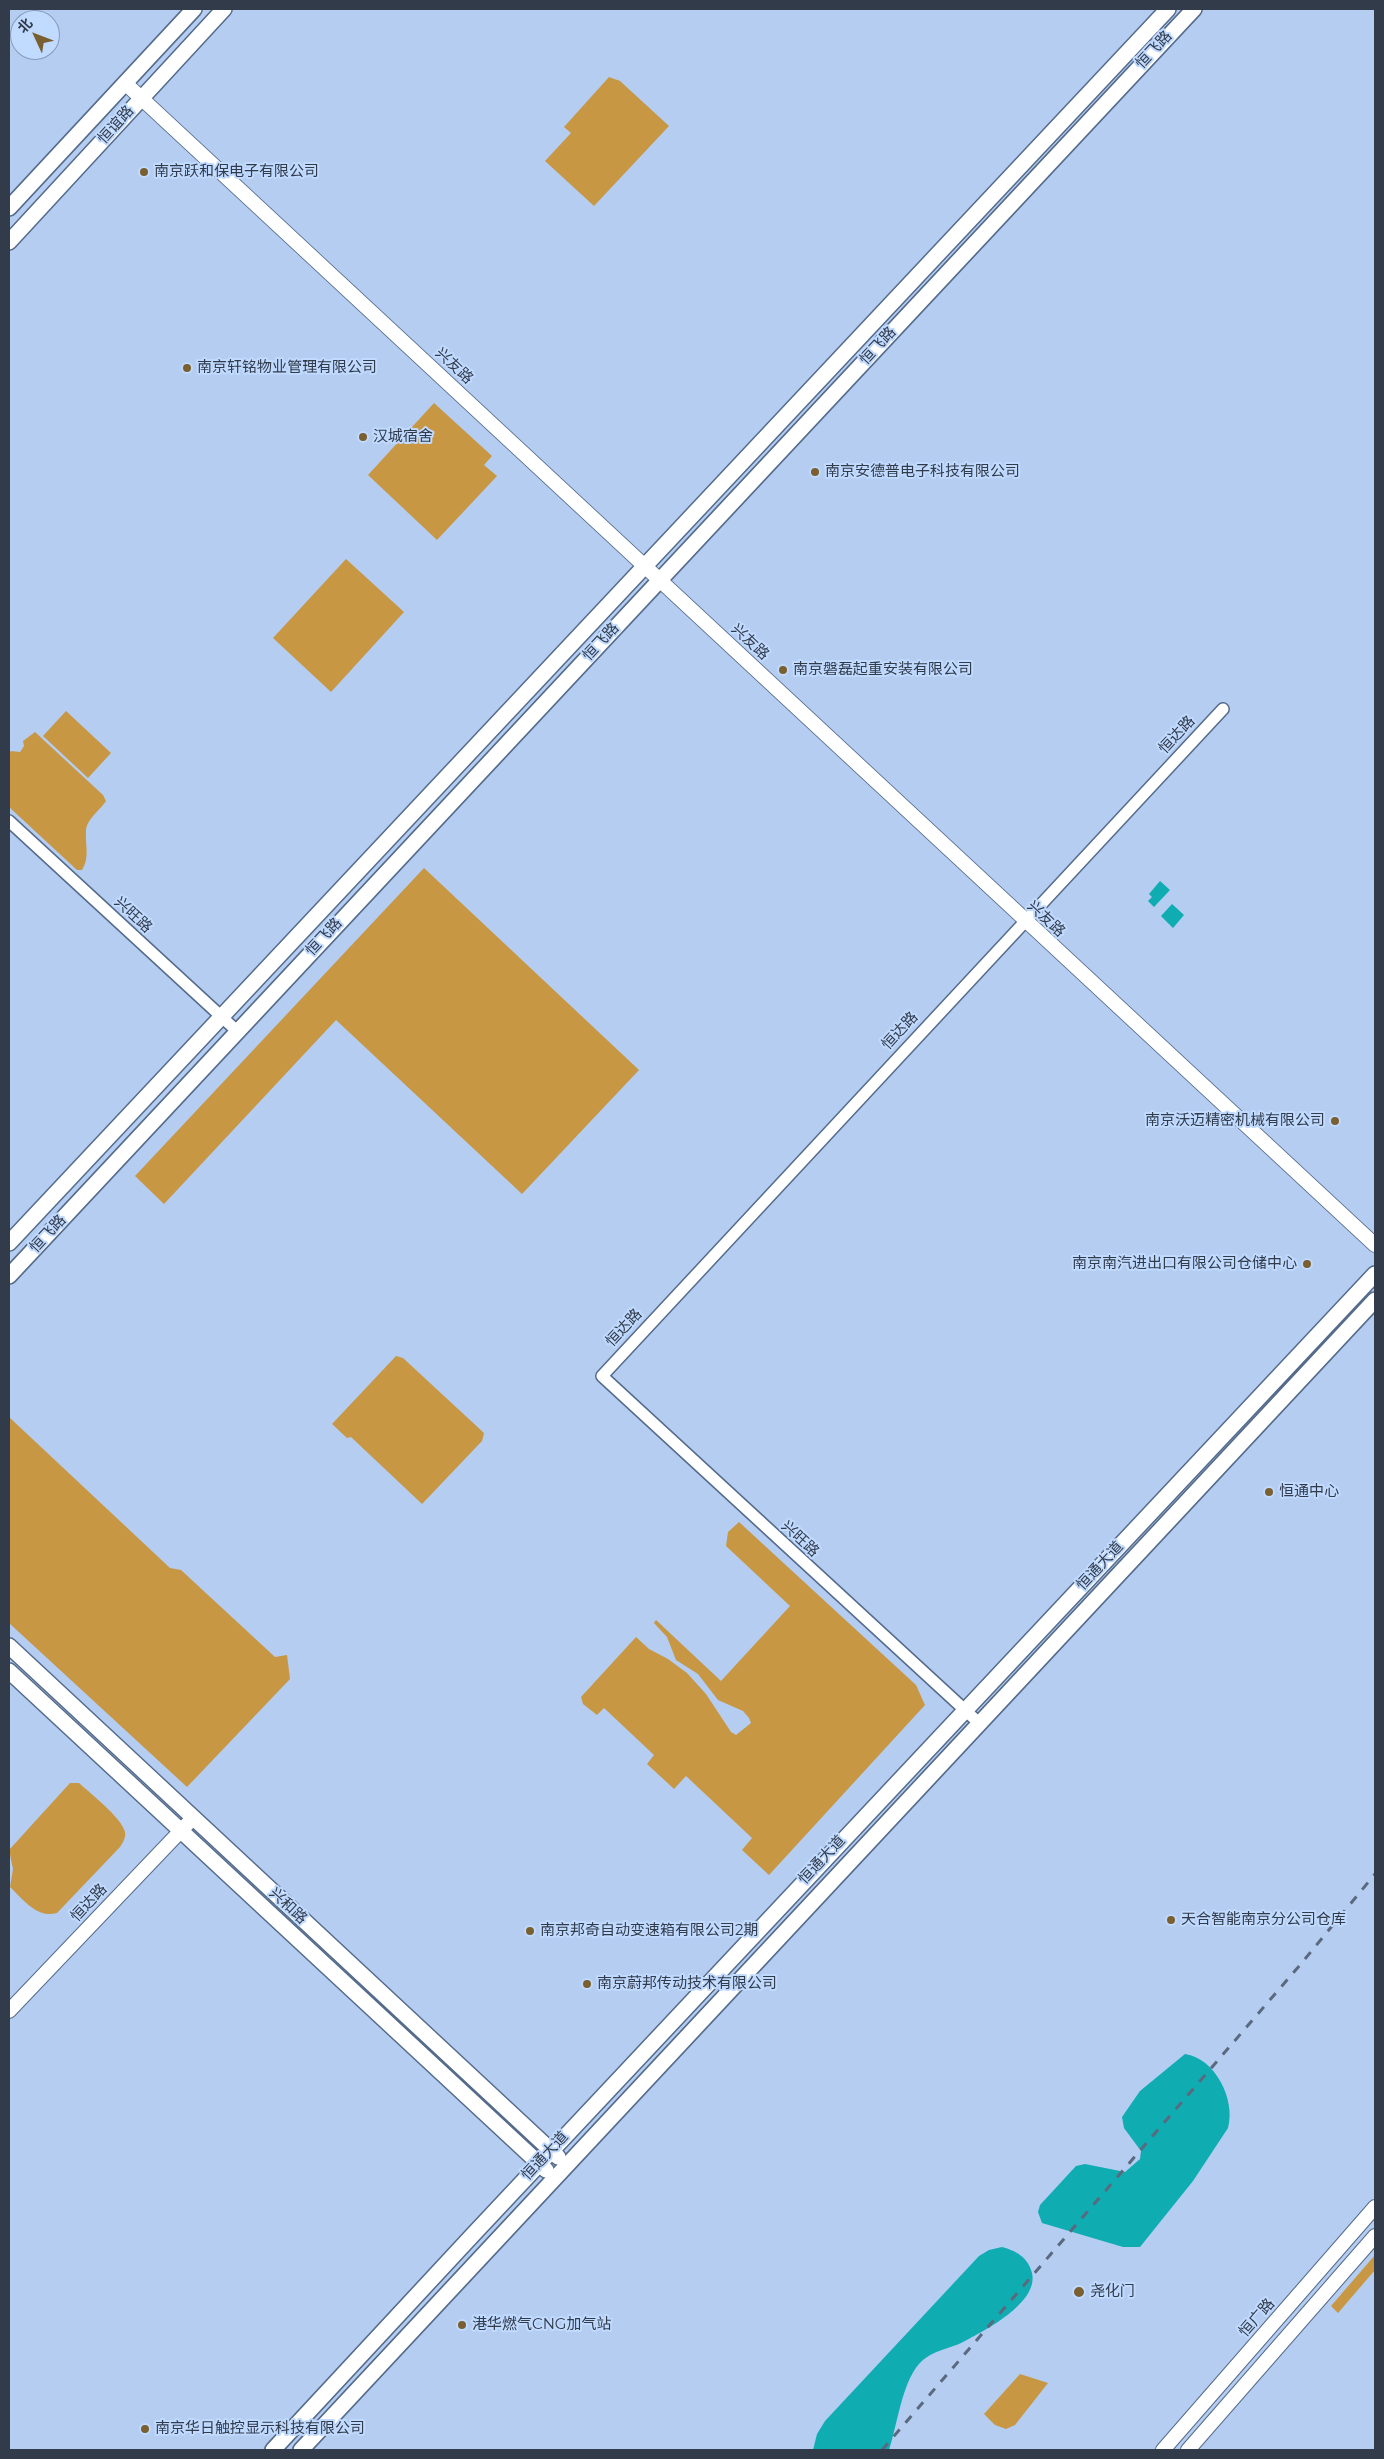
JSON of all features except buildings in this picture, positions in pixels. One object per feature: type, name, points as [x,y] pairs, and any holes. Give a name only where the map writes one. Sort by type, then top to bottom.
[{"type":"main road","name":"恒谊路","points":[[9,208],[194,9]]},
{"type":"main road","name":"恒谊路","points":[[9,242],[224,9]]},
{"type":"main road","name":"恒飞路","points":[[9,1243],[1168,9]]},
{"type":"main road","name":"恒飞路","points":[[9,1276],[1194,9]]},
{"type":"main road","name":"恒通大道","points":[[273,2450],[538,2163],[1375,1274]]},
{"type":"main road","name":"恒通大道","points":[[301,2450],[1375,1300]]},
{"type":"main road","name":"兴和路","points":[[9,1646],[567,2165]]},
{"type":"main road","name":"兴和路","points":[[9,1671],[554,2178]]},
{"type":"street","name":"兴友路","points":[[125,83],[646,565],[1025,922],[1375,1246]]},
{"type":"street","name":"恒达路","points":[[602,1376],[1223,709]]},
{"type":"street","name":"兴旺路","points":[[9,822],[237,1031]]},
{"type":"street","name":"兴旺路","points":[[602,1376],[979,1723]]},
{"type":"street","name":"恒达路","points":[[9,2011],[193,1818]]},
{"type":"street","name":"恒广路","points":[[1163,2450],[1375,2208]]},
{"type":"street","points":[[1188,2450],[1375,2236]]},
{"type":"shaded area","points":[[609,77],[620,81],[669,126],[594,206],[545,161],[571,133],[564,127]]},
{"type":"shaded area","points":[[434,403],[492,456],[484,465],[497,476],[437,540],[368,475]]},
{"type":"shaded area","points":[[346,559],[404,612],[331,692],[273,638]]},
{"type":"shaded area","points":[[66,711],[111,753],[88,778],[43,736]]},
{"type":"shaded area","points":[[35,732],[103,795],[106,801],[87,827],[87,856],[82,870],[77,870],[9,807],[9,753],[11,751],[20,752],[24,746],[23,741]]},
{"type":"shaded area","points":[[424,868],[639,1070],[522,1194],[336,1020],[164,1204],[135,1176]]},
{"type":"shaded area","points":[[1160,881],[1170,890],[1154,907],[1148,901],[1152,897],[1149,894]]},
{"type":"shaded area","points":[[1172,904],[1184,915],[1173,928],[1161,916]]},
{"type":"shaded area","points":[[396,1356],[403,1358],[484,1433],[482,1441],[422,1504],[351,1437],[347,1438],[332,1424]]},
{"type":"shaded area","points":[[9,1417],[170,1568],[181,1570],[275,1657],[287,1655],[290,1679],[187,1787],[9,1623]]},
{"type":"shaded area","points":[[739,1522],[916,1685],[925,1705],[769,1875],[742,1850],[752,1838],[686,1776],[674,1789],[647,1764],[654,1755],[604,1708],[597,1715],[583,1704],[581,1697],[636,1637],[649,1649],[668,1659],[687,1673],[706,1694],[731,1732],[736,1735],[751,1723],[743,1711],[718,1700],[698,1674],[676,1660],[667,1637],[654,1623],[656,1620],[721,1681],[790,1606],[726,1546],[728,1532]]},
{"type":"shaded area","points":[[70,1783],[79,1783],[105,1806],[122,1826],[125,1836],[120,1847],[57,1913],[43,1913],[31,1907],[10,1887],[13,1869],[9,1850]]},
{"type":"shaded area","points":[[1185,2054],[1196,2057],[1206,2063],[1221,2082],[1229,2105],[1230,2117],[1228,2128],[1193,2181],[1140,2247],[1123,2247],[1042,2223],[1038,2212],[1040,2205],[1076,2166],[1085,2164],[1125,2172],[1140,2159],[1141,2151],[1124,2128],[1122,2117],[1140,2091]]},
{"type":"shaded area","points":[[1002,2247],[1012,2250],[1028,2263],[1032,2273],[1032,2284],[1027,2295],[1008,2315],[984,2331],[957,2345],[929,2356],[919,2364],[913,2372],[904,2393],[889,2450],[813,2450],[817,2434],[825,2421],[979,2256],[989,2250]]},
{"type":"shaded area","points":[[1375,2255],[1375,2270],[1338,2313],[1331,2306]]},
{"type":"shaded area","points":[[1020,2374],[1048,2383],[1015,2425],[1006,2429],[995,2425],[984,2414]]},
{"type":"railway","points":[[882,2450],[1300,1965],[1375,1874]]},
{"type":"place","name":"南京跃和保电子有限公司","points":[[144,172]]},
{"type":"place","name":"南京轩铭物业管理有限公司","points":[[187,368]]},
{"type":"place","name":"汉城宿舍","points":[[363,437]]},
{"type":"place","name":"南京安德普电子科技有限公司","points":[[815,472]]},
{"type":"place","name":"南京磐磊起重安装有限公司","points":[[783,670]]},
{"type":"place","name":"南京沃迈精密机械有限公司","points":[[1335,1121]]},
{"type":"place","name":"南京南汽进出口有限公司仓储中心","points":[[1307,1264]]},
{"type":"place","name":"恒通中心","points":[[1269,1492]]},
{"type":"place","name":"天合智能南京分公司仓库","points":[[1171,1920]]},
{"type":"place","name":"南京邦奇自动变速箱有限公司2期","points":[[530,1931]]},
{"type":"place","name":"南京蔚邦传动技术有限公司","points":[[587,1984]]},
{"type":"place","name":"尧化门","points":[[1079,2292]]},
{"type":"place","name":"港华燃气CNG加气站","points":[[462,2325]]},
{"type":"place","name":"南京华日触控显示科技有限公司","points":[[145,2429]]}]
